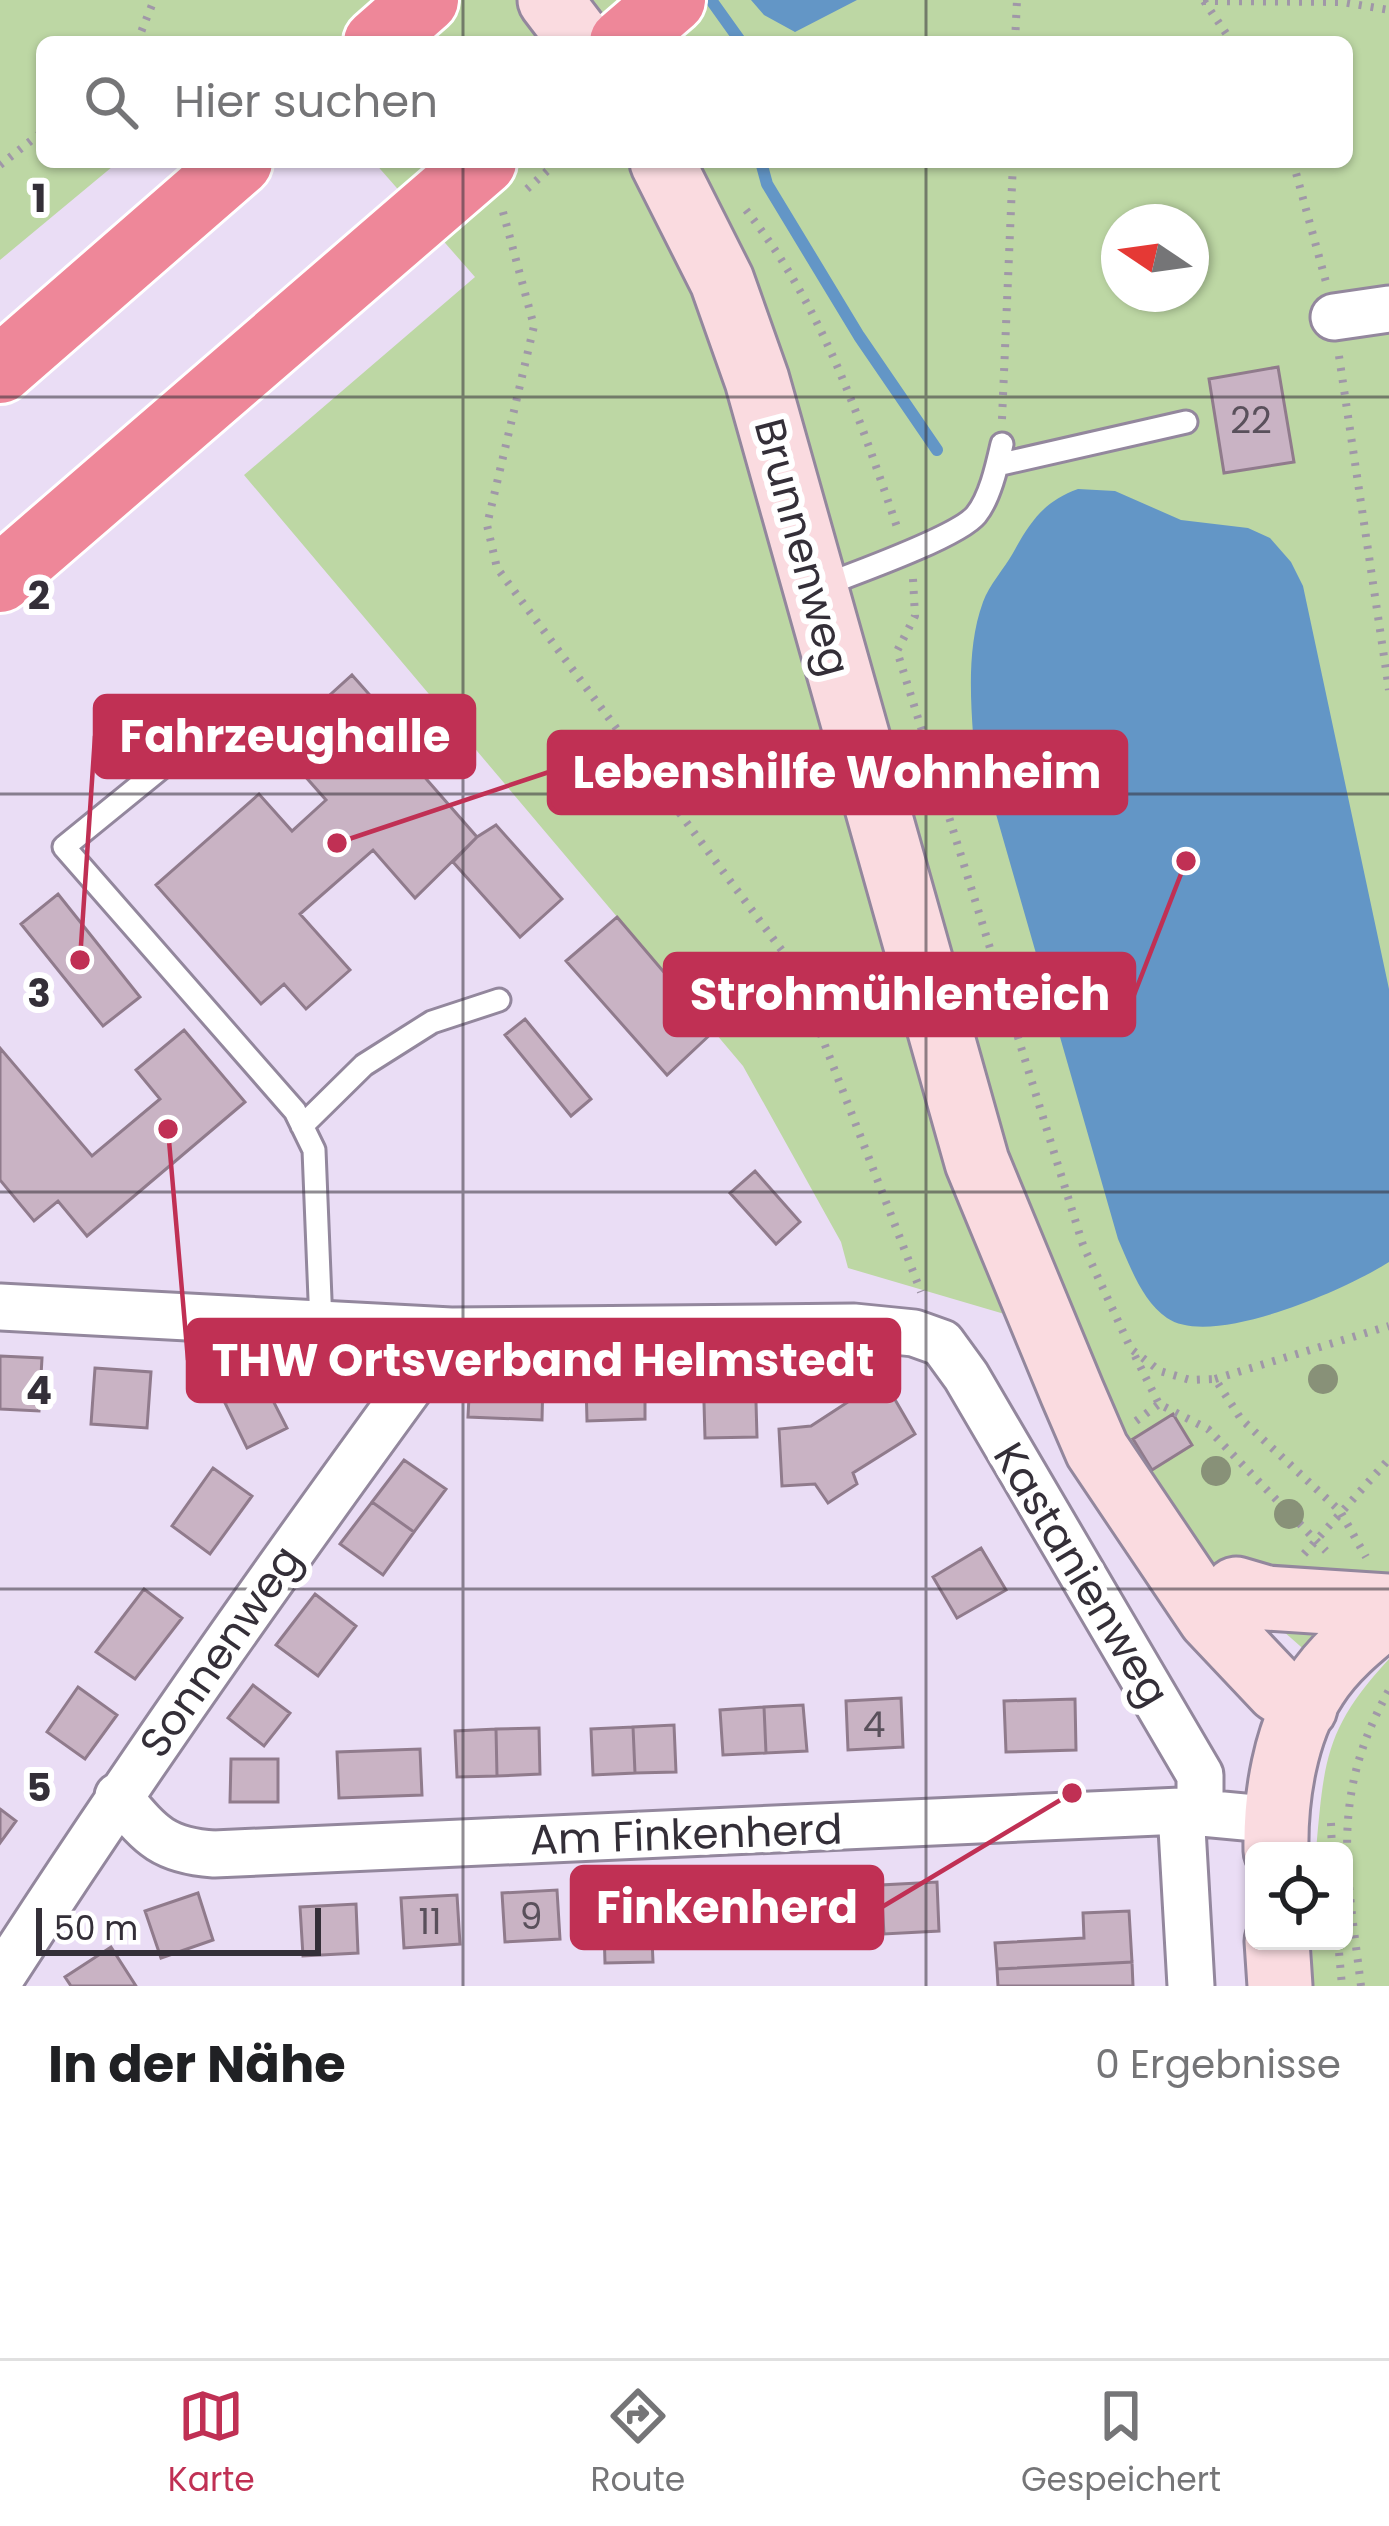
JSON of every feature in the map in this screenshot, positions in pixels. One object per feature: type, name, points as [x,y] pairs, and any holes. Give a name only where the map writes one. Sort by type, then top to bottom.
[{"type":"highway","points":[[384,36],[425,0]]},
{"type":"highway","points":[[630,36],[672,0]]},
{"type":"highway","points":[[0,370],[232,168]]},
{"type":"highway","points":[[0,579],[476,168]]},
{"type":"main road","points":[[550,0],[577,36]]},
{"type":"main road","name":"Brunnenweg","points":[[665,168],[722,281],[757,380],[977,1162],[1097,1450],[1210,1618],[1278,1690],[1310,1698]]},
{"type":"main road","name":"Brunnenweg","points":[[1155,1542],[1236,1589],[1293,1645],[1310,1698]]},
{"type":"main road","points":[[1236,1589],[1267,1598],[1382,1593]]},
{"type":"main road","points":[[1294,1829],[1286,1760],[1310,1698],[1382,1593]]},
{"type":"main road","points":[[1278,1950],[1280,1986]]},
{"type":"street","points":[[1334,317],[1389,309]]},
{"type":"street","points":[[0,1306],[451,1330],[854,1327],[914,1333],[942,1343]]},
{"type":"street","name":"Sonnenweg","points":[[0,1979],[118,1796],[259,1593],[451,1330]]},
{"type":"street","name":"Kastanienweg","points":[[942,1343],[966,1376],[1200,1775],[1191,1812],[1191,1986]]},
{"type":"street","name":"Am Finkenherd","points":[[118,1796],[150,1834],[166,1845],[214,1854],[1191,1812],[1294,1829]]},
{"type":"lane","points":[[816,589],[975,517],[999,455],[1186,422]]},
{"type":"lane","points":[[225,716],[64,847],[295,1111],[314,1150],[321,1324]]},
{"type":"lane","points":[[302,1126],[364,1065],[432,1022],[500,1000]]},
{"type":"path","points":[[139,36],[154,0]]},
{"type":"path","points":[[1016,36],[1017,0]]},
{"type":"path","points":[[1203,0],[1342,2],[1389,10]]},
{"type":"path","points":[[1203,0],[1228,36]]},
{"type":"path","points":[[0,165],[36,137]]},
{"type":"path","points":[[551,168],[501,214],[534,326],[487,525],[497,568],[795,968],[942,1343]]},
{"type":"path","points":[[999,455],[1013,168]]},
{"type":"path","points":[[1295,168],[1334,317],[1389,690]]},
{"type":"path","points":[[733,194],[792,271],[835,353],[906,552],[916,590],[916,616],[897,651],[1083,1245],[1159,1404],[1208,1429],[1337,1562]]},
{"type":"path","points":[[1131,1349],[1160,1371],[1190,1380],[1215,1379],[1389,1326]]},
{"type":"path","points":[[1215,1379],[1241,1419],[1340,1510],[1382,1593]]},
{"type":"path","points":[[1295,1564],[1389,1459]]},
{"type":"path","points":[[1361,1986],[1348,1883],[1346,1817],[1357,1757],[1389,1690]]},
{"type":"path","points":[[1339,1950],[1342,1986]]},
{"type":"green space","points":[[0,0],[1389,0],[1389,1586],[1308,1653],[1175,1536],[1052,1328],[848,1268],[841,1242],[743,1066],[244,475],[475,277],[379,168],[1353,168],[1353,36],[36,36],[36,168],[111,168],[0,260]]},
{"type":"green space","points":[[1389,1659],[1389,1986],[1313,1986],[1312,1950],[1353,1950],[1353,1842],[1317,1842],[1332,1747],[1368,1683]]},
{"type":"water","points":[[751,0],[857,0],[795,32],[764,15]]},
{"type":"water","points":[[1078,489],[1115,491],[1181,520],[1248,528],[1270,538],[1291,562],[1303,586],[1389,989],[1389,1262],[1312,1300],[1246,1321],[1188,1326],[1167,1318],[1150,1302],[1132,1271],[1118,1239],[973,734],[972,650],[986,596],[1039,514]]},
{"type":"building","points":[[1278,367],[1294,462],[1224,473],[1209,379]]},
{"type":"building","points":[[352,675],[384,711],[379,725],[477,837],[415,898],[373,850],[300,914],[350,970],[306,1009],[284,984],[261,1004],[156,885],[259,794],[292,831],[326,800],[304,775],[339,743],[311,712]]},
{"type":"building","points":[[496,825],[562,899],[520,937],[453,862]]},
{"type":"building","points":[[58,894],[140,997],[103,1026],[21,924]]},
{"type":"building","points":[[617,917],[714,1031],[667,1075],[566,961]]},
{"type":"building","points":[[525,1019],[591,1099],[571,1116],[505,1035]]},
{"type":"building","points":[[184,1030],[245,1102],[87,1236],[58,1201],[34,1221],[0,1180],[0,1048],[92,1156],[160,1099],[136,1070]]},
{"type":"building","points":[[755,1171],[800,1222],[776,1244],[730,1193]]},
{"type":"building","points":[[0,1356],[42,1358],[39,1411],[0,1409]]},
{"type":"building","points":[[755,1367],[757,1437],[705,1438],[703,1368]]},
{"type":"building","points":[[95,1368],[151,1372],[147,1428],[91,1424]]},
{"type":"building","points":[[470,1376],[543,1378],[542,1420],[468,1417]]},
{"type":"building","points":[[883,1379],[915,1434],[853,1473],[857,1484],[828,1503],[815,1484],[782,1486],[779,1429],[811,1426]]},
{"type":"building","points":[[645,1381],[645,1419],[587,1421],[586,1382]]},
{"type":"building","points":[[264,1383],[287,1428],[247,1448],[225,1403]]},
{"type":"building","points":[[1173,1414],[1192,1445],[1152,1470],[1133,1439]]},
{"type":"building","points":[[404,1460],[446,1489],[414,1532],[372,1502]]},
{"type":"building","points":[[213,1468],[252,1496],[210,1554],[172,1526]]},
{"type":"building","points":[[372,1502],[414,1532],[383,1575],[340,1544]]},
{"type":"building","points":[[981,1548],[1006,1590],[957,1618],[933,1577]]},
{"type":"building","points":[[144,1589],[182,1618],[135,1679],[96,1652]]},
{"type":"building","points":[[315,1594],[356,1626],[318,1676],[276,1645]]},
{"type":"building","points":[[253,1685],[290,1713],[264,1746],[228,1718]]},
{"type":"building","points":[[78,1687],[117,1715],[85,1759],[47,1732]]},
{"type":"building","points":[[901,1698],[903,1747],[848,1750],[846,1701]]},
{"type":"building","points":[[1075,1699],[1076,1750],[1006,1752],[1004,1701]]},
{"type":"building","points":[[803,1705],[807,1751],[766,1753],[764,1707]]},
{"type":"building","points":[[764,1707],[766,1753],[723,1755],[720,1710]]},
{"type":"building","points":[[674,1725],[676,1772],[635,1773],[633,1727]]},
{"type":"building","points":[[633,1727],[635,1773],[593,1775],[591,1729]]},
{"type":"building","points":[[539,1728],[540,1774],[497,1776],[496,1729]]},
{"type":"building","points":[[496,1729],[497,1776],[457,1777],[455,1731]]},
{"type":"building","points":[[420,1749],[422,1795],[339,1798],[337,1752]]},
{"type":"building","points":[[231,1759],[278,1759],[278,1802],[230,1802]]},
{"type":"building","points":[[0,1809],[16,1821],[0,1843]]},
{"type":"building","points":[[937,1882],[939,1931],[884,1934],[881,1885]]},
{"type":"building","points":[[557,1890],[560,1939],[505,1942],[502,1893]]},
{"type":"building","points":[[198,1893],[213,1940],[161,1958],[145,1911]]},
{"type":"building","points":[[650,1893],[653,1962],[605,1963],[603,1895]]},
{"type":"building","points":[[457,1895],[460,1944],[404,1948],[401,1898]]},
{"type":"building","points":[[356,1904],[358,1953],[303,1956],[300,1907]]},
{"type":"building","points":[[1129,1911],[1132,1962],[997,1969],[995,1943],[1084,1938],[1083,1913]]},
{"type":"building","points":[[111,1947],[136,1986],[71,1986],[65,1977]]},
{"type":"building","points":[[1132,1962],[1133,1986],[998,1986],[997,1969]]},
{"type":"waterway","points":[[711,0],[737,36]]},
{"type":"waterway","points":[[763,168],[767,184],[859,336],[937,450]]},
{"type":"place","name":"Lebenshilfe Wohnheim","points":[[337,843]]},
{"type":"place","name":"Strohmühlenteich","points":[[1186,861]]},
{"type":"place","name":"Fahrzeughalle","points":[[80,960]]},
{"type":"place","name":"THW Ortsverband Helmstedt","points":[[168,1129]]},
{"type":"place","name":"Finkenherd","points":[[1072,1793]]}]
